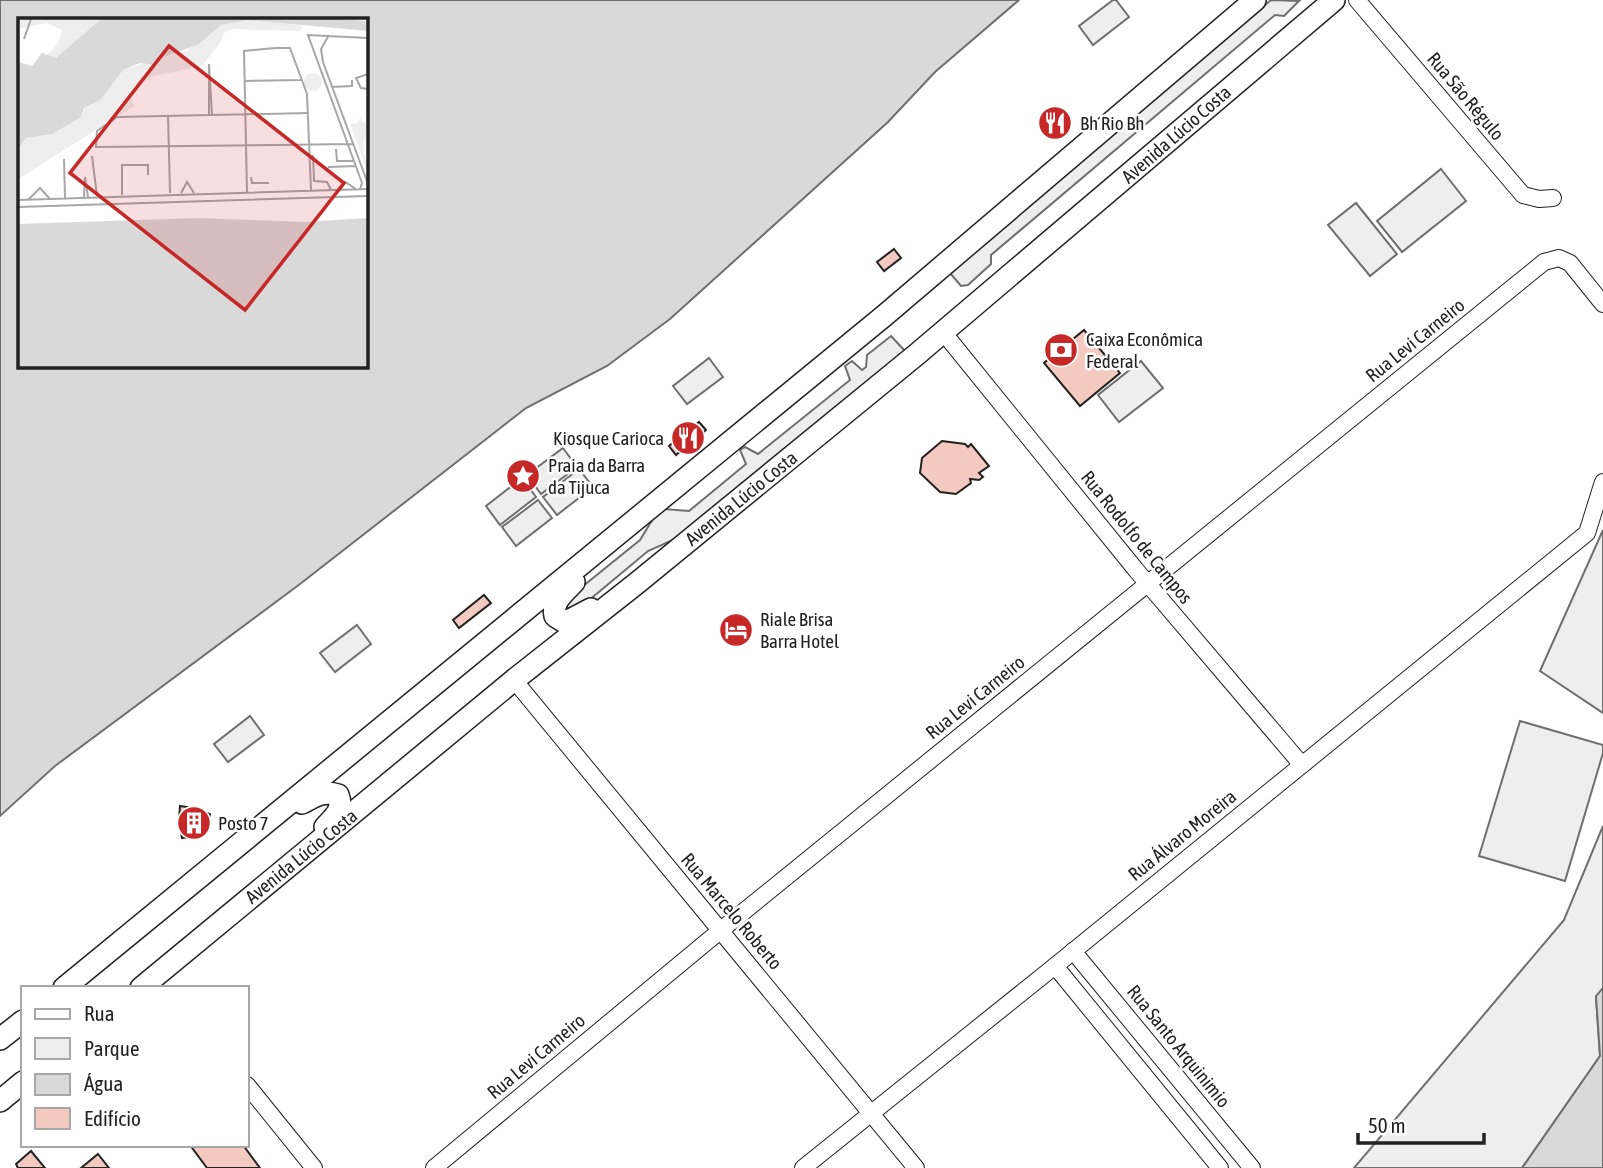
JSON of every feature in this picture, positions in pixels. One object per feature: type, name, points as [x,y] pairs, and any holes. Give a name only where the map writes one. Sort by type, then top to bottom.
[{"type":"main road","points":[[66,986],[884,316],[1255,0]]},
{"type":"main road","name":"Avenida Lúcio Costa","points":[[155,983],[293,862],[943,332],[1334,0]]},
{"type":"main road","points":[[617,534],[555,603],[555,616],[563,621],[570,620],[637,583]]},
{"type":"main road","points":[[265,824],[318,794],[329,792],[338,795],[340,810],[293,862]]},
{"type":"main road","points":[[0,1039],[21,1023]]},
{"type":"main road","points":[[0,1101],[21,1084]]},
{"type":"street","name":"Rua São Régulo","points":[[1357,0],[1523,195],[1539,199],[1553,198]]},
{"type":"street","name":"Rua Levi Carneiro","points":[[434,1168],[721,930],[1545,262],[1559,258],[1570,263],[1603,304]]},
{"type":"street","name":"Rua Rodolfo de Campos","points":[[943,332],[1148,584],[1303,765]]},
{"type":"street","name":"Rua Álvaro Moreira","points":[[803,1168],[1587,533],[1603,482]]},
{"type":"street","name":"Rua Marcelo Roberto","points":[[514,680],[916,1168]]},
{"type":"street","name":"Rua Santo Arquinimio","points":[[1073,951],[1252,1168]]},
{"type":"street","points":[[1055,966],[1220,1168]]},
{"type":"street","points":[[248,1086],[314,1168]]},
{"type":"green space","points":[[1116,0],[1129,17],[1093,45],[1079,26]]},
{"type":"green space","points":[[1271,0],[1299,1],[1284,16],[1275,15],[991,255],[991,264],[968,285],[961,286],[950,273]]},
{"type":"green space","points":[[1441,169],[1466,201],[1402,252],[1377,221]]},
{"type":"green space","points":[[1356,203],[1397,254],[1370,276],[1328,225]]},
{"type":"green space","points":[[891,336],[905,351],[673,540],[648,551],[576,611],[566,607],[567,599],[640,540],[654,517],[664,509],[689,511],[746,464],[740,450],[745,447],[758,454],[850,380],[845,366],[852,361],[862,370],[866,367],[867,355]]},
{"type":"green space","points":[[709,358],[723,377],[687,404],[673,386]]},
{"type":"green space","points":[[1141,361],[1163,388],[1119,422],[1098,395]]},
{"type":"green space","points":[[563,448],[577,467],[541,494],[527,475]]},
{"type":"green space","points":[[579,469],[593,487],[557,515],[543,497]]},
{"type":"green space","points":[[522,478],[536,497],[500,525],[486,506]]},
{"type":"green space","points":[[538,500],[552,518],[516,546],[502,527]]},
{"type":"green space","points":[[1603,530],[1603,713],[1540,671]]},
{"type":"green space","points":[[357,625],[371,644],[335,672],[320,653]]},
{"type":"green space","points":[[250,716],[264,735],[228,762],[214,744]]},
{"type":"green space","points":[[1520,721],[1603,745],[1603,753],[1565,881],[1479,856]]},
{"type":"green space","points":[[1603,826],[1603,988],[1596,997],[1600,1056],[1522,1168],[1354,1168],[1564,920]]},
{"type":"water","points":[[0,0],[1019,0],[935,72],[888,122],[670,319],[607,366],[526,408],[300,584],[55,766],[0,816]]},
{"type":"water","points":[[1603,988],[1603,1168],[1522,1168],[1600,1056],[1596,996]]},
{"type":"building","name":"Bh Rio Bh","points":[[1059,112],[1066,120],[1051,133],[1044,126]]},
{"type":"building","points":[[894,249],[901,258],[884,271],[877,262]]},
{"type":"building","points":[[1084,330],[1120,373],[1080,406],[1044,363]]},
{"type":"building","name":"Kiosque Carioca","points":[[699,422],[706,430],[676,455],[669,446]]},
{"type":"building","points":[[942,441],[965,444],[968,447],[971,444],[989,466],[979,473],[983,477],[979,480],[970,479],[971,483],[956,494],[940,492],[920,473],[922,458]]},
{"type":"building","points":[[484,595],[491,603],[459,628],[453,620]]},
{"type":"building","name":"Posto 7","points":[[180,806],[210,814],[207,826],[195,836],[182,838]]},
{"type":"building","points":[[191,1147],[244,1147],[260,1168],[207,1168]]},
{"type":"building","points":[[31,1151],[45,1168],[18,1168],[16,1164]]},
{"type":"building","points":[[98,1154],[109,1168],[81,1168]]},
{"type":"place","name":"Bh Rio Bh","points":[[1055,123]]},
{"type":"place","name":"Caixa Econômica Federal","points":[[1061,350]]},
{"type":"place","name":"Kiosque Carioca","points":[[688,438]]},
{"type":"place","name":"Praia da Barra da Tijuca","points":[[523,476]]},
{"type":"place","name":"Riale Brisa Barra Hotel","points":[[736,630]]},
{"type":"place","name":"Posto 7","points":[[194,823]]}]
